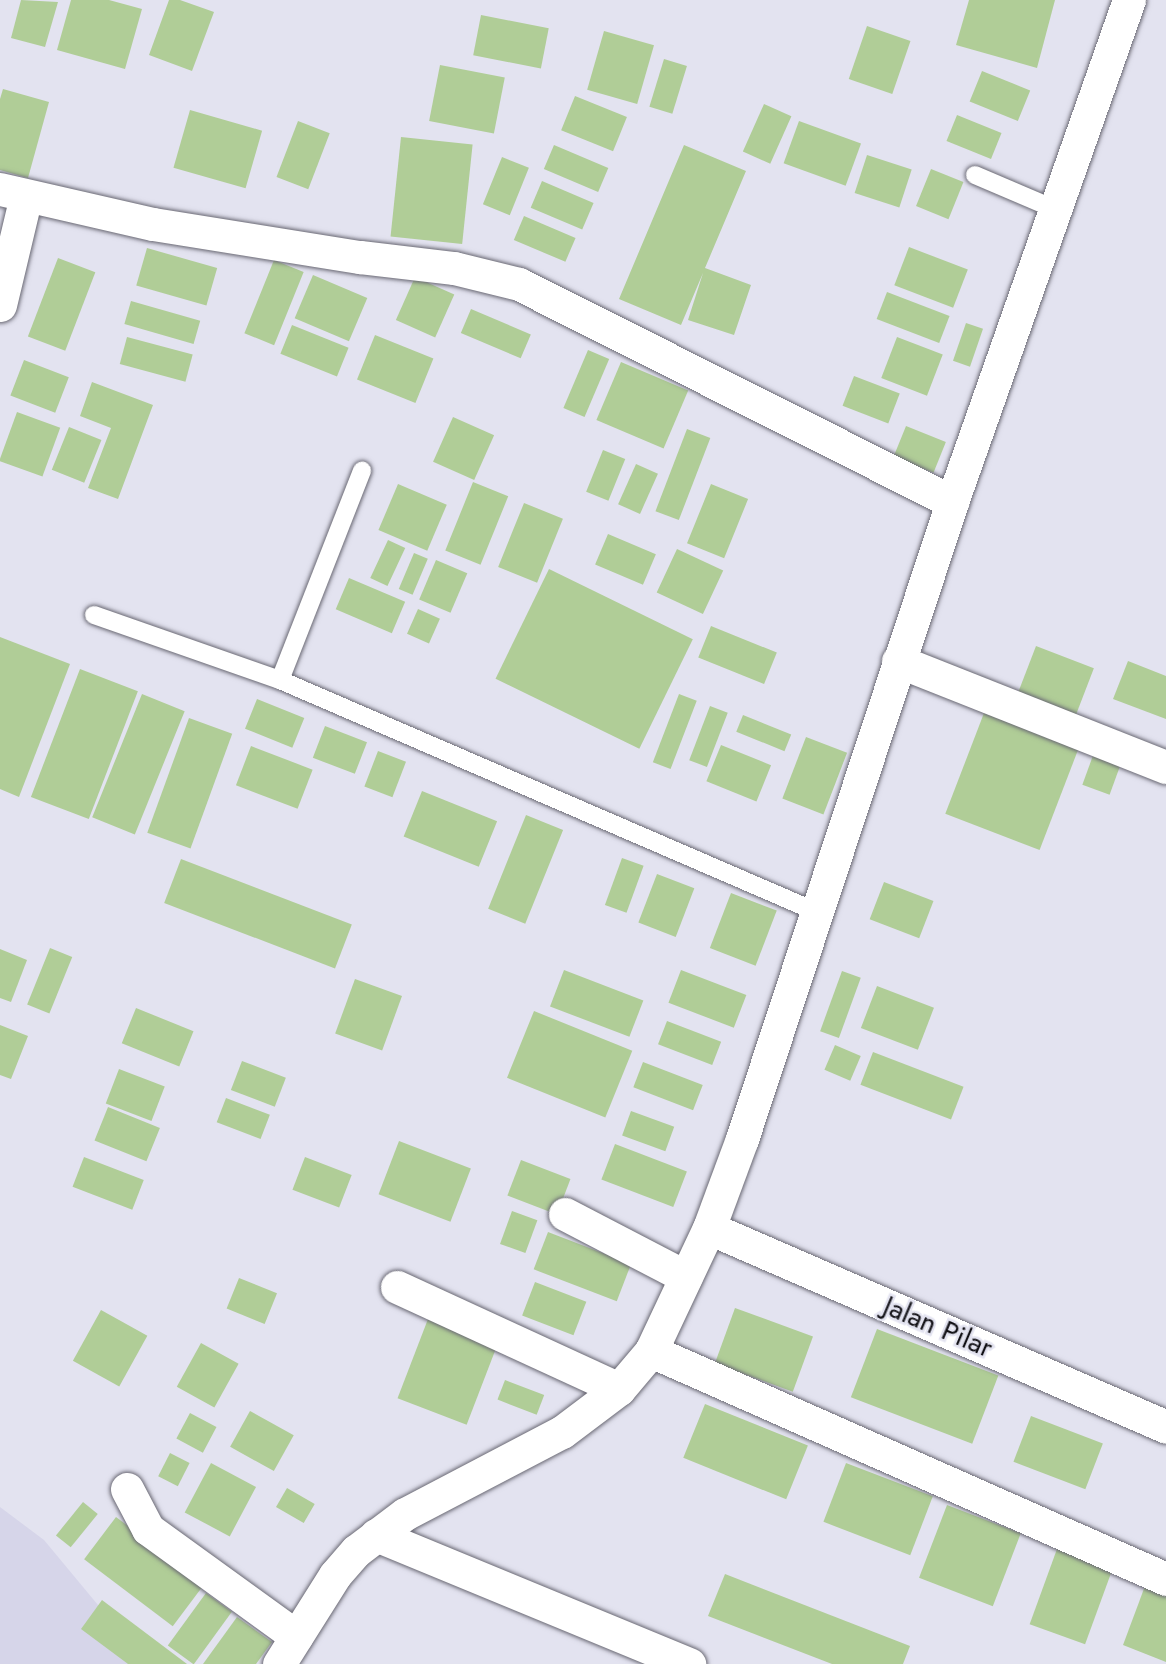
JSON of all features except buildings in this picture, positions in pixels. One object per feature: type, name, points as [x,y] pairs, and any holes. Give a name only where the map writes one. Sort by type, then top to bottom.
[{"type":"street","points":[[279,1664],[345,1562],[376,1535],[405,1514],[536,1448],[619,1390],[651,1351],[709,1228],[817,912],[952,502],[1129,0]]},
{"type":"street","points":[[0,305],[13,193],[153,224],[360,257],[454,268],[519,284],[952,502]]},
{"type":"street","points":[[898,661],[1166,767]]},
{"type":"street","points":[[565,1214],[686,1277]]},
{"type":"street","name":"Jalan Pilar","points":[[709,1228],[1166,1427]]},
{"type":"street","points":[[397,1287],[619,1390]]},
{"type":"street","points":[[651,1351],[1166,1579]]},
{"type":"street","points":[[127,1489],[148,1529],[296,1636]]},
{"type":"street","points":[[376,1535],[689,1664]]},
{"type":"lane","points":[[975,175],[1057,210]]},
{"type":"lane","points":[[280,680],[362,471]]},
{"type":"lane","points":[[94,615],[280,680],[817,912]]},
{"type":"shaded area","points":[[0,1507],[44,1540],[147,1664],[0,1664]]}]
